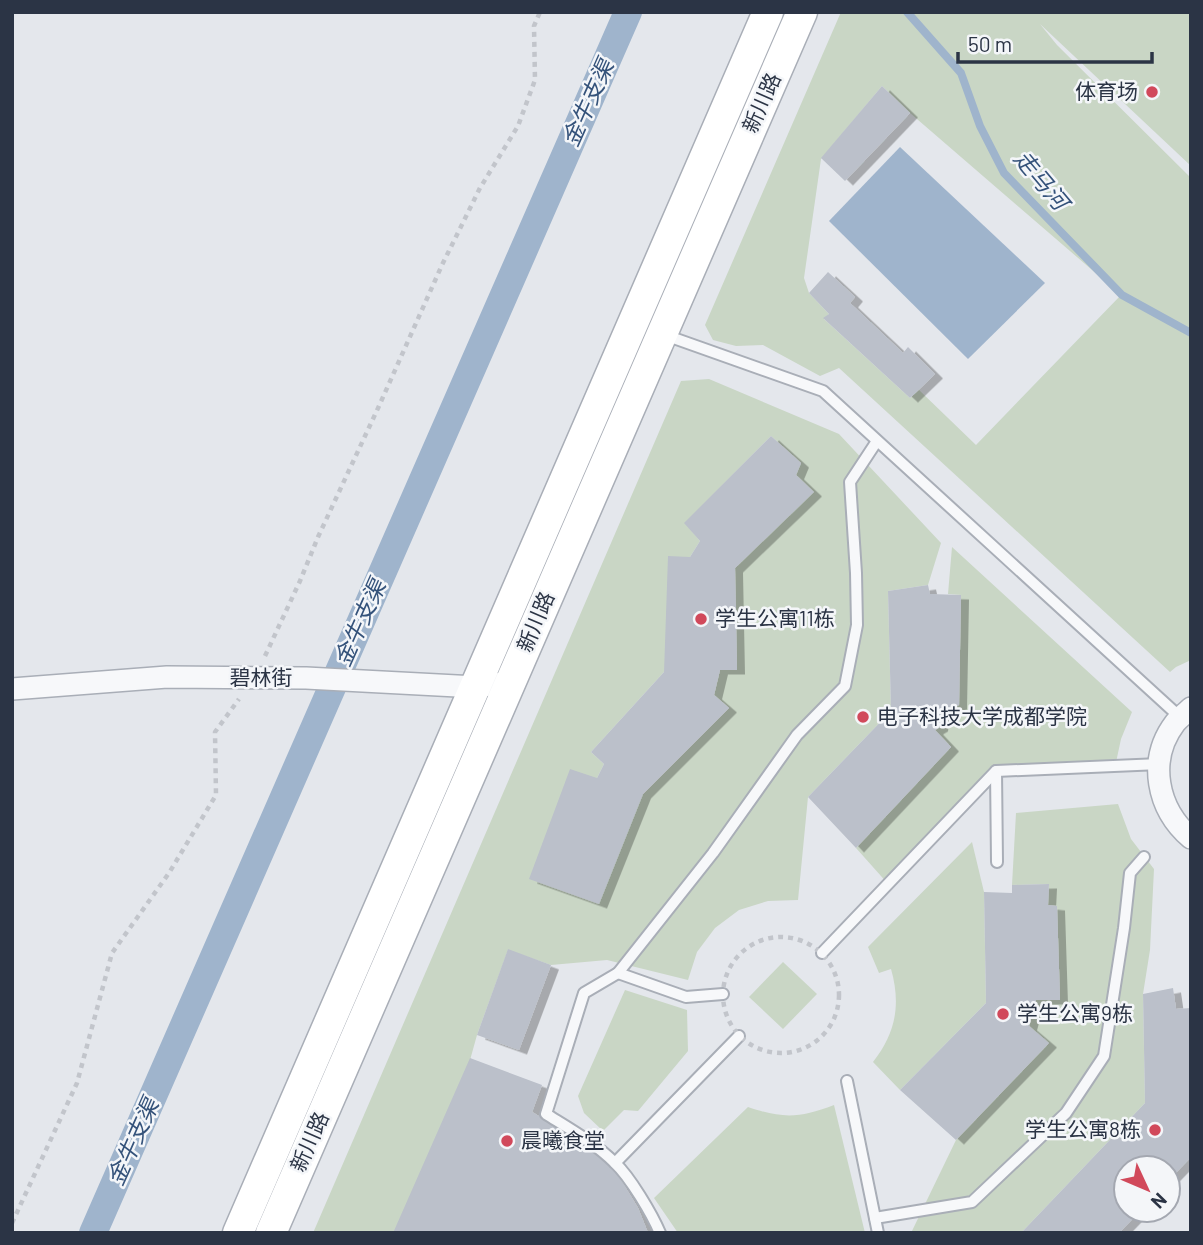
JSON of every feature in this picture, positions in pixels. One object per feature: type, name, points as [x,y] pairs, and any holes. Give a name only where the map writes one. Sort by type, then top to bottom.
[{"type":"main road","name":"新川路","points":[[238,1233],[768,12]]},
{"type":"main road","name":"新川路","points":[[271,1233],[802,12]]},
{"type":"street","name":"碧林街","points":[[12,689],[167,677],[306,678],[475,687],[510,682]]},
{"type":"street","points":[[1186,713],[1175,723],[1162,748],[1158,776],[1164,804],[1179,828],[1191,838]]},
{"type":"lane","points":[[662,334],[823,391],[1186,713]]},
{"type":"lane","points":[[660,1233],[628,1178],[615,1163],[547,1114],[584,993],[618,973],[713,853],[797,736],[845,686],[856,625],[856,573],[850,482],[877,441]]},
{"type":"lane","points":[[822,953],[996,771],[1160,764]]},
{"type":"lane","points":[[996,771],[997,862]]},
{"type":"lane","points":[[875,1218],[972,1202],[1066,1113],[1104,1056],[1130,873],[1144,857]]},
{"type":"lane","points":[[618,973],[686,997],[723,994]]},
{"type":"lane","points":[[615,1163],[739,1036]]},
{"type":"lane","points":[[847,1081],[878,1233]]},
{"type":"path","points":[[12,1223],[77,1083],[112,953],[169,873],[216,795],[215,732],[254,679],[442,265],[480,188],[518,126],[535,80],[534,26],[540,12]]},
{"type":"path","points":[[785,936],[804,940],[822,953],[833,966],[839,984],[840,1002],[834,1020],[823,1036],[808,1047],[790,1053],[772,1053],[754,1047],[739,1036],[727,1019],[723,994],[724,980],[733,962],[747,947],[765,938],[785,936]]},
{"type":"green space","points":[[841,12],[1191,12],[1191,166],[1040,24],[1057,45],[1191,178],[1191,660],[1170,672],[839,368],[820,376],[763,345],[736,346],[713,340],[705,325]],"holes":[[[882,86],[1121,295],[976,445],[919,390],[910,398],[824,319],[829,314],[809,293],[804,278],[821,159]]]},
{"type":"green space","points":[[709,379],[839,434],[941,543],[928,585],[888,591],[891,711],[808,797],[798,900],[768,901],[739,910],[715,928],[697,952],[688,980],[607,960],[551,965],[508,950],[477,1035],[462,1089],[398,1233],[313,1233],[681,381]],"holes":[[[771,436],[801,463],[796,475],[813,492],[735,568],[737,669],[720,670],[714,695],[729,708],[643,794],[597,778],[604,764],[591,752],[664,672],[690,557],[700,541],[685,523]]]},
{"type":"green space","points":[[952,547],[1132,712],[1121,739],[1115,767],[996,771],[889,885],[856,848],[951,747],[935,730],[940,727],[942,711],[959,705],[961,595],[948,594]]},
{"type":"green space","points":[[1118,804],[1131,839],[1154,869],[1150,950],[1143,994],[1145,1103],[1021,1233],[911,1233],[956,1140],[1048,1044],[1029,1026],[1036,1000],[1060,1000],[1057,906],[1048,905],[1049,884],[1012,885],[1016,813]]},
{"type":"green space","points":[[972,842],[984,892],[986,1003],[900,1090],[873,1062],[891,1029],[896,994],[891,969],[879,973],[868,947]]},
{"type":"green space","points":[[783,962],[817,994],[783,1029],[749,997]]},
{"type":"green space","points":[[625,990],[687,1010],[688,1051],[638,1111],[624,1110],[603,1131],[584,1113],[578,1096]]},
{"type":"green space","points":[[834,1105],[865,1233],[678,1233],[654,1198],[748,1107],[771,1114],[801,1115]]},
{"type":"water","points":[[900,147],[1045,283],[968,359],[829,221]]},
{"type":"building","points":[[882,86],[910,113],[845,181],[821,158]]},
{"type":"building","points":[[828,272],[855,297],[850,303],[903,353],[908,347],[935,374],[910,398],[823,318],[829,314],[809,293]]},
{"type":"building","name":"学生公寓11栋","points":[[771,436],[801,463],[796,475],[814,492],[735,568],[737,670],[720,670],[714,695],[729,708],[643,794],[599,904],[529,879],[570,769],[597,778],[604,764],[591,752],[664,672],[668,556],[690,557],[700,541],[684,523]]},
{"type":"building","points":[[928,585],[930,594],[961,595],[959,705],[942,711],[940,727],[935,730],[951,747],[856,848],[808,797],[891,711],[888,591]]},
{"type":"building","name":"学生公寓9栋","points":[[1049,884],[1048,905],[1057,906],[1060,1000],[1036,1000],[1029,1026],[1049,1043],[956,1140],[900,1090],[986,1003],[984,892],[1012,893],[1012,885]]},
{"type":"building","points":[[508,949],[551,965],[519,1050],[477,1035]]},
{"type":"building","name":"学生公寓8栋","points":[[1173,988],[1176,1009],[1191,1008],[1191,1157],[1182,1166],[1182,1154],[1112,1154],[1112,1224],[1128,1224],[1119,1233],[1021,1233],[1145,1103],[1143,994]]},
{"type":"building","name":"晨曦食堂","points":[[470,1058],[542,1085],[532,1112],[593,1149],[618,1175],[638,1208],[648,1233],[393,1233]]},
{"type":"waterway","name":"金牛支渠","points":[[93,1233],[628,12]]},
{"type":"waterway","name":"走马河","points":[[907,12],[961,73],[980,126],[1004,173],[1122,295],[1191,333]]},
{"type":"place","name":"体育场","points":[[1152,92]]},
{"type":"place","name":"学生公寓11栋","points":[[701,619]]},
{"type":"place","name":"电子科技大学成都学院","points":[[863,717]]},
{"type":"place","name":"学生公寓9栋","points":[[1003,1014]]},
{"type":"place","name":"学生公寓8栋","points":[[1155,1130]]},
{"type":"place","name":"晨曦食堂","points":[[507,1141]]}]
